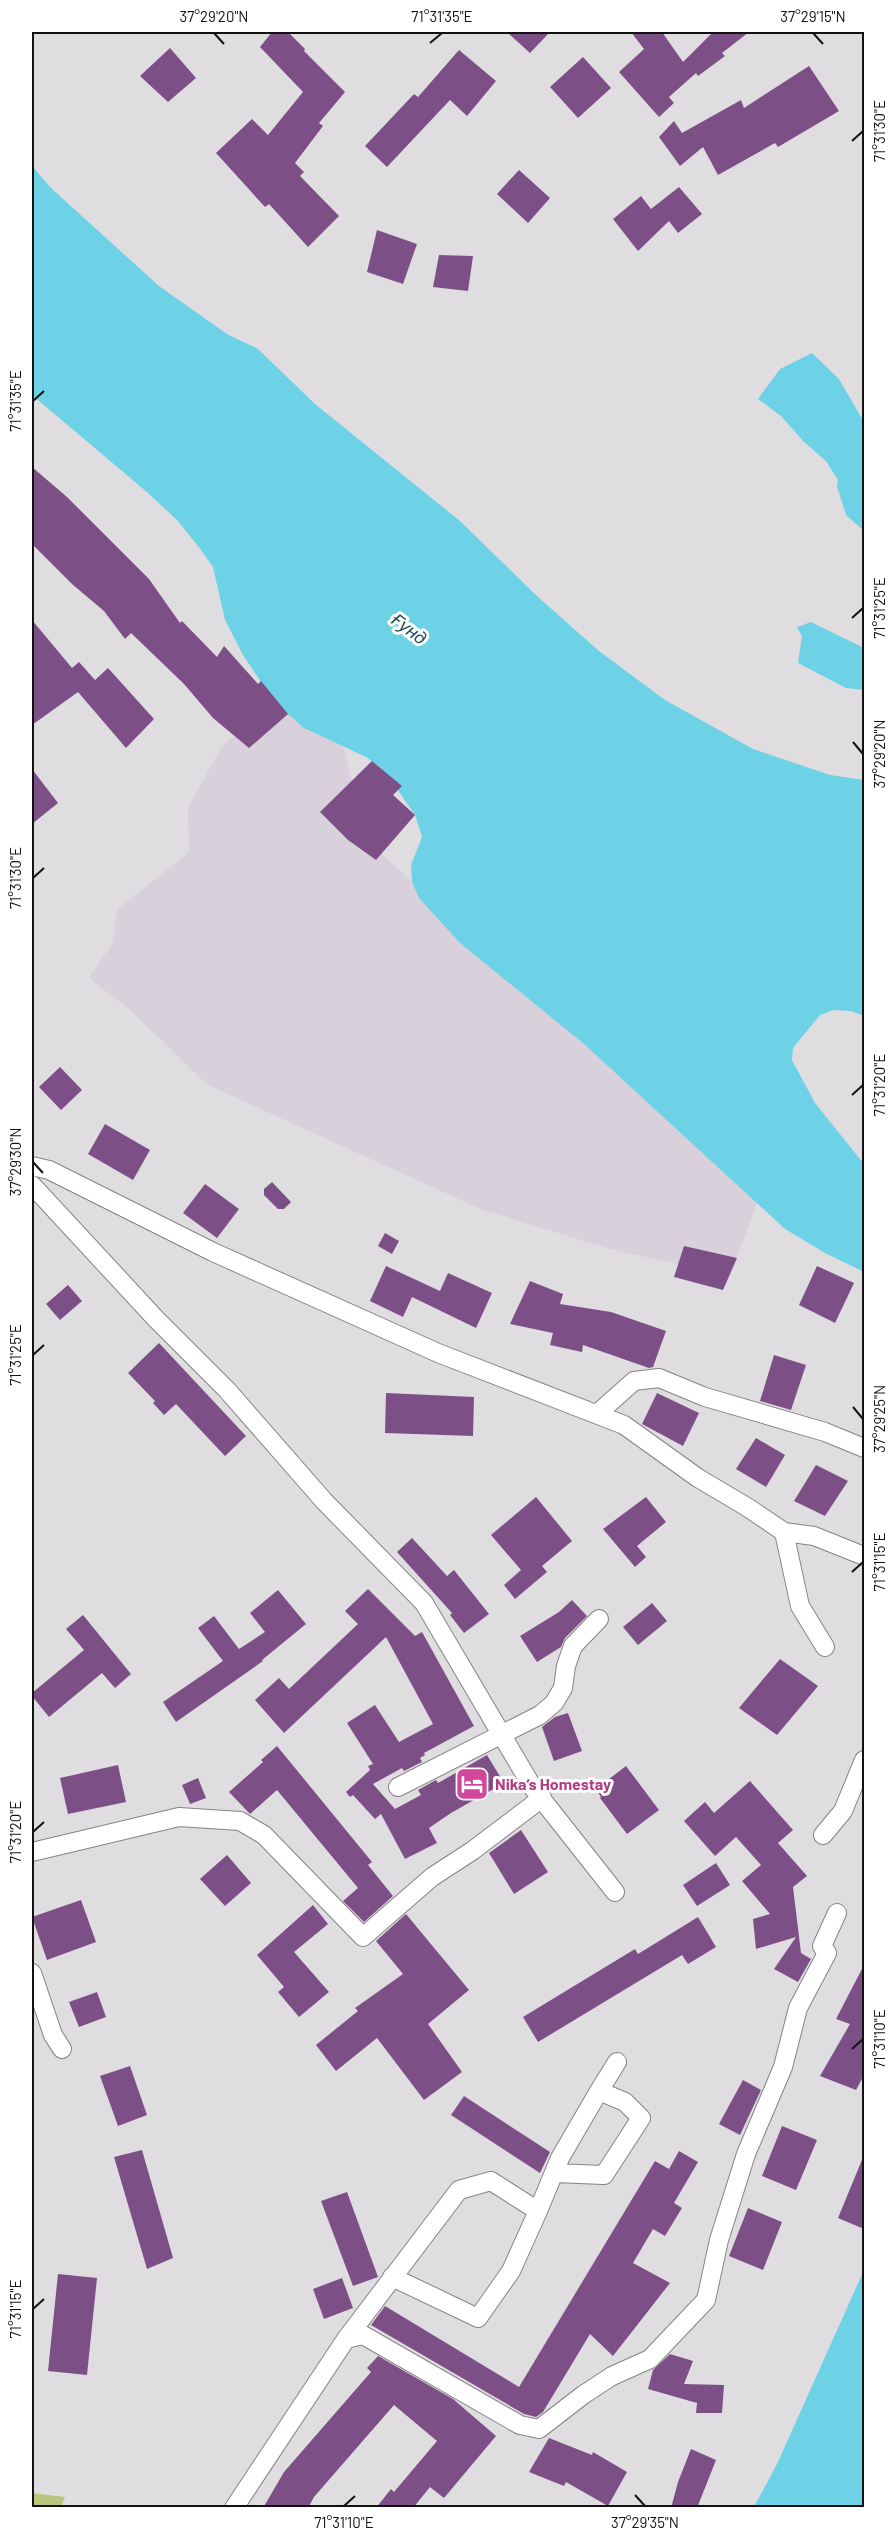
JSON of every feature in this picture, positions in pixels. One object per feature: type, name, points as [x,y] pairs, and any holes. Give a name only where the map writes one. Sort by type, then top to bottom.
[{"type":"street","points":[[32,1166],[49,1170],[213,1252],[438,1353],[624,1425],[698,1478],[784,1532],[814,1536],[864,1556]]},
{"type":"street","points":[[32,1185],[156,1319],[227,1390],[324,1501],[424,1603],[542,1798],[615,1892]]},
{"type":"street","points":[[597,1414],[634,1381],[659,1378],[705,1397],[825,1432],[864,1448]]},
{"type":"street","points":[[784,1532],[800,1606],[825,1647]]},
{"type":"street","points":[[398,1787],[540,1715],[554,1703],[562,1688],[573,1646],[599,1619]]},
{"type":"street","points":[[823,1835],[843,1811],[864,1760]]},
{"type":"street","points":[[32,1852],[179,1817],[240,1821],[264,1835],[363,1937],[432,1876],[472,1851],[542,1798]]},
{"type":"street","points":[[346,2339],[363,2335],[520,2426],[539,2429],[612,2376],[650,2359],[706,2300],[719,2240],[746,2154],[783,2067],[798,2008],[827,1953],[822,1946],[837,1913]]},
{"type":"street","points":[[32,1973],[53,2035],[62,2049]]},
{"type":"street","points":[[392,2277],[478,2318],[511,2271],[554,2173],[583,2116],[617,2062]]},
{"type":"street","points":[[554,2173],[604,2175],[641,2118],[625,2102],[599,2091]]},
{"type":"street","points":[[234,2508],[346,2339],[459,2190],[491,2181],[538,2211]]},
{"type":"shaded area","points":[[275,703],[304,728],[343,746],[367,840],[412,882],[419,898],[584,1044],[757,1203],[730,1276],[610,1249],[483,1210],[208,1085],[129,1009],[89,978],[112,944],[117,910],[189,852],[188,808],[222,746]]},
{"type":"green space","points":[[32,2493],[65,2497],[61,2507],[32,2507]]},
{"type":"water","name":"Ғунд","points":[[32,166],[51,188],[159,286],[227,334],[258,349],[315,404],[460,521],[538,597],[599,651],[665,700],[753,749],[830,775],[864,780],[864,1016],[851,1011],[834,1010],[820,1015],[793,1048],[792,1060],[815,1103],[864,1164],[864,1272],[825,1253],[785,1229],[584,1044],[460,943],[419,898],[412,882],[411,865],[422,837],[415,815],[393,783],[381,768],[366,757],[304,728],[275,703],[243,655],[225,620],[213,567],[198,546],[177,520],[148,493],[32,395]]},
{"type":"water","points":[[812,353],[839,379],[864,422],[864,531],[846,515],[837,486],[838,480],[826,461],[804,442],[781,416],[758,399],[780,369]]},
{"type":"water","points":[[811,622],[864,648],[864,690],[846,688],[798,663],[802,636],[797,627]]},
{"type":"water","points":[[864,2270],[864,2507],[754,2507],[777,2464]]},
{"type":"building","points":[[272,32],[288,32],[345,92],[319,123],[323,126],[295,163],[304,172],[300,176],[339,216],[308,247],[269,204],[265,207],[216,153],[252,119],[268,135],[303,92],[260,47]]},
{"type":"building","points":[[507,32],[550,32],[530,53]]},
{"type":"building","points":[[631,32],[662,32],[683,62],[713,32],[749,32],[722,53],[725,56],[698,76],[696,73],[669,97],[674,103],[659,117],[619,72],[644,49]]},
{"type":"building","points":[[170,48],[196,78],[168,102],[140,76]]},
{"type":"building","points":[[459,50],[496,81],[467,116],[450,100],[387,167],[365,146],[414,94],[418,97]]},
{"type":"building","points":[[583,57],[611,88],[578,118],[550,87]]},
{"type":"building","points":[[809,66],[839,111],[778,147],[775,143],[718,175],[703,147],[680,166],[659,137],[674,121],[682,133],[741,100],[744,108]]},
{"type":"building","points":[[519,170],[550,198],[528,223],[497,194]]},
{"type":"building","points":[[679,187],[702,214],[678,233],[669,221],[638,251],[613,219],[641,196],[651,209]]},
{"type":"building","points":[[377,230],[417,244],[403,284],[367,272]]},
{"type":"building","points":[[439,255],[473,256],[468,291],[433,287]]},
{"type":"building","points":[[32,467],[67,497],[149,579],[180,623],[182,621],[217,657],[224,646],[258,684],[261,681],[288,714],[249,748],[213,718],[184,684],[131,633],[125,639],[104,611],[72,584],[32,544]]},
{"type":"building","points":[[32,620],[72,668],[79,662],[95,680],[108,668],[154,719],[126,748],[78,692],[32,725]]},
{"type":"building","points":[[372,761],[402,786],[393,795],[415,815],[376,860],[348,840],[320,812]]},
{"type":"building","points":[[32,769],[58,803],[32,824]]},
{"type":"building","points":[[60,1067],[82,1090],[61,1110],[39,1087]]},
{"type":"building","points":[[105,1124],[150,1150],[133,1180],[88,1154]]},
{"type":"building","points":[[272,1182],[291,1202],[284,1209],[278,1209],[264,1195],[264,1189]]},
{"type":"building","points":[[205,1184],[239,1209],[217,1238],[183,1213]]},
{"type":"building","points":[[385,1233],[399,1241],[392,1254],[378,1246]]},
{"type":"building","points":[[684,1246],[737,1258],[723,1290],[674,1277]]},
{"type":"building","points":[[386,1266],[440,1291],[448,1273],[492,1293],[476,1328],[412,1297],[403,1317],[370,1301]]},
{"type":"building","points":[[817,1266],[854,1283],[835,1323],[799,1305]]},
{"type":"building","points":[[530,1281],[563,1294],[560,1304],[611,1312],[666,1331],[653,1367],[649,1368],[583,1345],[582,1352],[550,1345],[553,1333],[510,1324]]},
{"type":"building","points":[[68,1285],[82,1301],[60,1320],[46,1304]]},
{"type":"building","points":[[159,1343],[246,1436],[225,1456],[176,1404],[164,1415],[153,1403],[155,1401],[128,1373]]},
{"type":"building","points":[[774,1355],[806,1365],[791,1410],[760,1401]]},
{"type":"building","points":[[386,1393],[474,1397],[473,1436],[385,1433]]},
{"type":"building","points":[[657,1393],[699,1413],[683,1446],[642,1424]]},
{"type":"building","points":[[756,1438],[785,1455],[766,1487],[736,1469]]},
{"type":"building","points":[[816,1465],[848,1481],[825,1516],[794,1501]]},
{"type":"building","points":[[536,1497],[572,1541],[542,1566],[547,1572],[515,1599],[504,1585],[521,1570],[491,1535]]},
{"type":"building","points":[[646,1497],[666,1522],[637,1546],[646,1557],[635,1567],[603,1529]]},
{"type":"building","points":[[412,1538],[447,1576],[454,1570],[489,1614],[464,1633],[450,1615],[452,1613],[397,1552]]},
{"type":"building","points":[[368,1589],[415,1636],[422,1632],[474,1726],[424,1753],[425,1755],[420,1758],[422,1762],[404,1771],[402,1768],[373,1784],[395,1809],[421,1795],[418,1790],[436,1780],[438,1783],[487,1755],[504,1783],[429,1828],[437,1843],[405,1859],[381,1814],[375,1819],[353,1795],[350,1797],[346,1792],[370,1770],[368,1766],[373,1764],[347,1723],[375,1705],[399,1742],[433,1724],[386,1637],[284,1733],[255,1700],[279,1678],[289,1689],[358,1624],[345,1611]]},
{"type":"building","points":[[278,1590],[306,1624],[263,1661],[176,1722],[163,1702],[223,1661],[198,1628],[214,1616],[239,1649],[265,1632],[250,1613]]},
{"type":"building","points":[[572,1600],[587,1616],[565,1638],[561,1647],[537,1662],[520,1636],[559,1612]]},
{"type":"building","points":[[652,1603],[667,1621],[638,1645],[623,1627]]},
{"type":"building","points":[[83,1615],[131,1674],[115,1688],[102,1673],[49,1717],[32,1693],[84,1650],[66,1629]]},
{"type":"building","points":[[780,1659],[818,1686],[777,1735],[739,1708]]},
{"type":"building","points":[[568,1713],[582,1751],[554,1761],[542,1727],[555,1717]]},
{"type":"building","points":[[277,1746],[372,1862],[368,1865],[393,1896],[364,1922],[343,1901],[358,1888],[277,1790],[250,1814],[229,1792],[263,1762],[261,1760]]},
{"type":"building","points":[[118,1765],[126,1802],[68,1814],[60,1778]]},
{"type":"building","points":[[626,1766],[659,1810],[627,1834],[600,1798],[596,1789]]},
{"type":"building","points":[[198,1778],[206,1798],[190,1804],[182,1785]]},
{"type":"building","points":[[750,1781],[793,1830],[778,1843],[807,1876],[793,1887],[801,1953],[811,1959],[798,1982],[774,1969],[796,1937],[756,1949],[753,1919],[770,1914],[742,1881],[761,1865],[736,1837],[715,1856],[684,1821],[705,1802],[714,1813]]},
{"type":"building","points":[[521,1830],[548,1872],[514,1894],[489,1853]]},
{"type":"building","points":[[227,1855],[251,1883],[225,1906],[200,1879]]},
{"type":"building","points":[[716,1863],[730,1885],[697,1906],[683,1885]]},
{"type":"building","points":[[81,1900],[96,1942],[47,1960],[32,1917]]},
{"type":"building","points":[[313,1905],[328,1924],[294,1952],[329,1992],[299,2017],[278,1992],[284,1987],[257,1955]]},
{"type":"building","points":[[406,1914],[469,1990],[428,2024],[462,2072],[424,2100],[377,2038],[336,2071],[316,2045],[358,2011],[355,2008],[403,1974],[376,1941]]},
{"type":"building","points":[[698,1917],[716,1947],[688,1964],[682,1955],[538,2042],[523,2017],[635,1949],[638,1954]]},
{"type":"building","points":[[864,1965],[864,2075],[856,2090],[820,2076],[850,2024],[836,2019]]},
{"type":"building","points":[[97,1992],[106,2017],[79,2027],[69,2002]]},
{"type":"building","points":[[130,2066],[147,2115],[118,2126],[100,2076]]},
{"type":"building","points":[[743,2080],[761,2090],[740,2135],[719,2124]]},
{"type":"building","points":[[464,2096],[550,2152],[540,2173],[451,2115]]},
{"type":"building","points":[[782,2126],[817,2140],[796,2190],[762,2176]]},
{"type":"building","points":[[142,2150],[173,2258],[147,2269],[114,2157]]},
{"type":"building","points":[[679,2151],[698,2162],[674,2203],[682,2208],[665,2236],[653,2229],[633,2263],[670,2283],[613,2356],[590,2334],[543,2412],[536,2417],[524,2414],[371,2325],[385,2306],[519,2387],[655,2161],[669,2169]]},
{"type":"building","points":[[864,2155],[864,2229],[838,2218]]},
{"type":"building","points":[[347,2192],[378,2277],[353,2286],[321,2201]]},
{"type":"building","points":[[748,2208],[782,2222],[763,2270],[729,2256]]},
{"type":"building","points":[[58,2274],[97,2278],[87,2375],[48,2371]]},
{"type":"building","points":[[342,2278],[353,2308],[324,2319],[313,2289]]},
{"type":"building","points":[[670,2354],[693,2361],[684,2384],[724,2385],[722,2413],[696,2413],[697,2403],[648,2389],[653,2370]]},
{"type":"building","points":[[378,2356],[453,2399],[496,2436],[444,2498],[430,2487],[413,2508],[376,2508],[391,2489],[394,2492],[437,2441],[394,2405],[314,2497],[308,2508],[263,2508],[284,2472],[371,2372],[367,2368]]},
{"type":"building","points":[[549,2438],[592,2455],[593,2452],[627,2472],[608,2506],[566,2482],[564,2486],[529,2472]]},
{"type":"building","points":[[691,2449],[716,2460],[697,2508],[671,2508],[678,2482]]},
{"type":"place","name":"Nika‘s Homestay","points":[[472,1784]]}]
